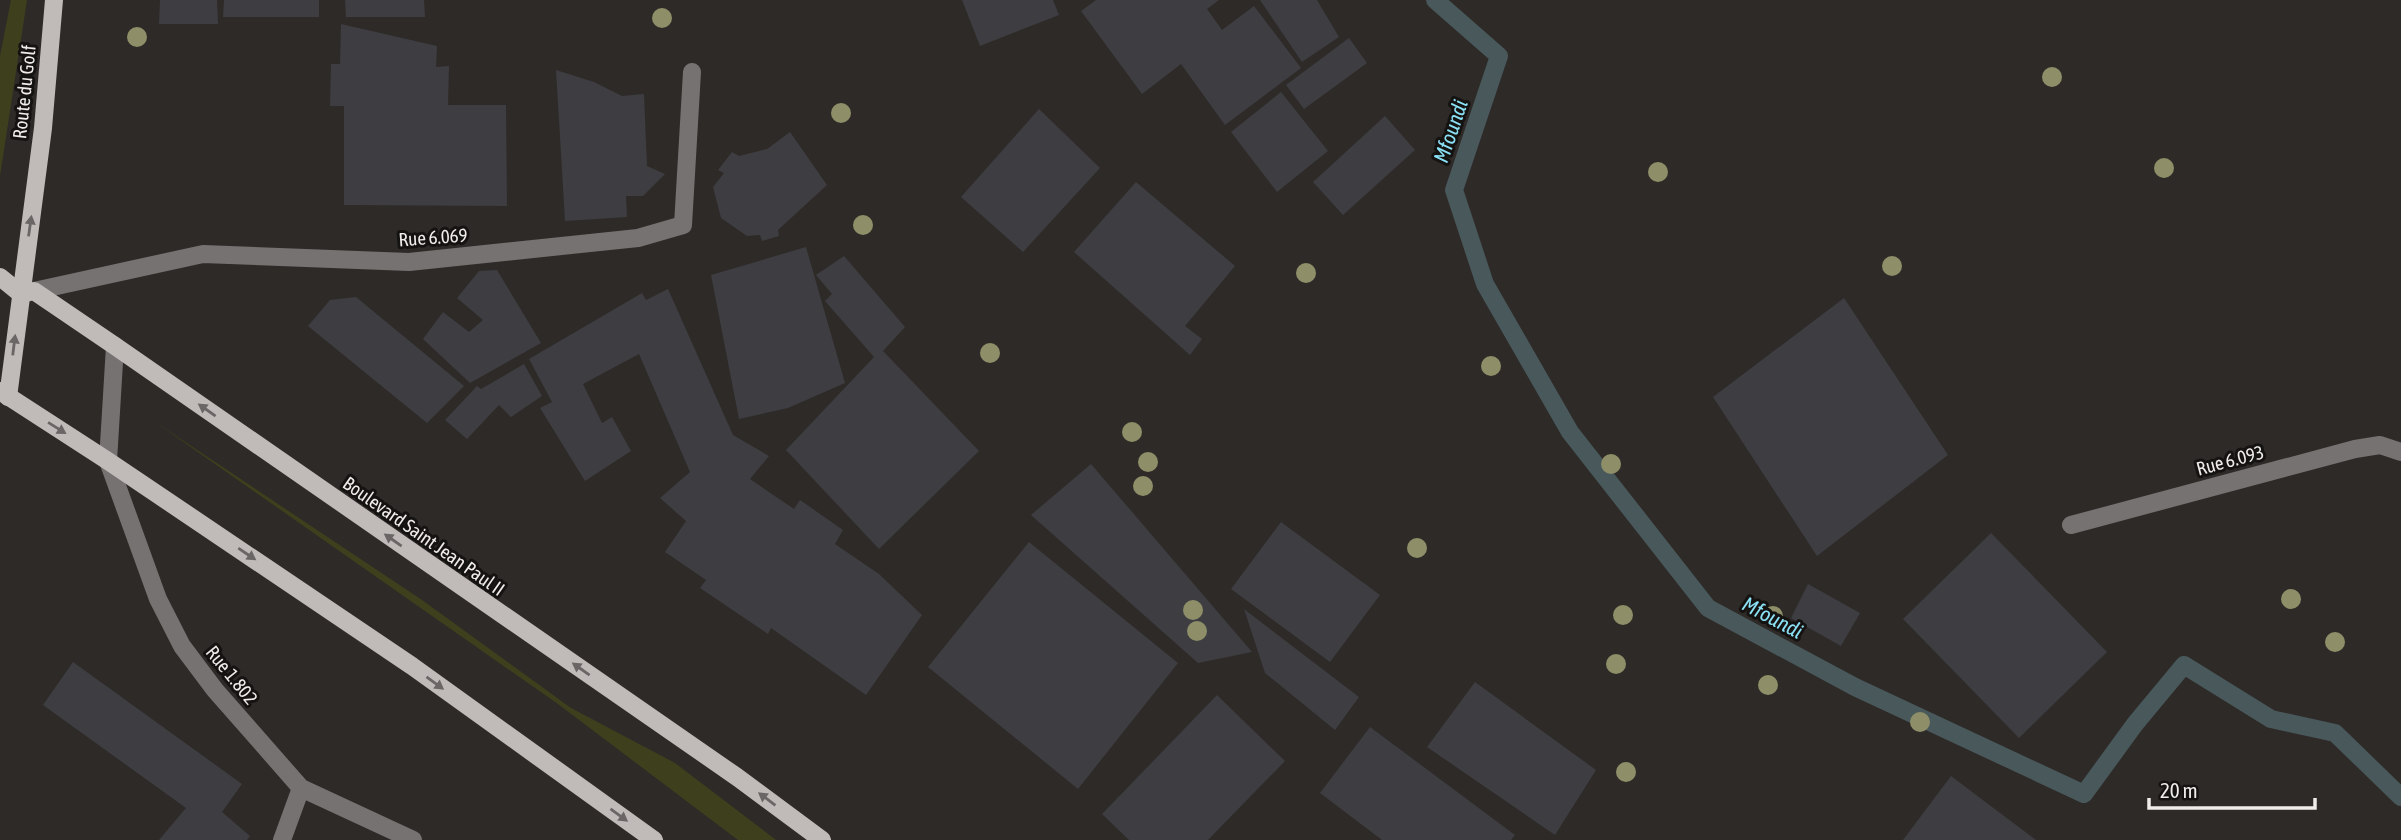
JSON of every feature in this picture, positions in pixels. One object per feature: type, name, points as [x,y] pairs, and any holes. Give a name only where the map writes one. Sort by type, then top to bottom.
[{"type":"main road","name":"Route du Golf","points":[[4,394],[27,293],[54,0]]},
{"type":"main road","name":"Boulevard Saint Jean Paul II","points":[[0,277],[115,346],[737,777],[822,840]]},
{"type":"main road","points":[[4,394],[108,460],[412,666],[654,840]]},
{"type":"street","name":"Rue 6.069","points":[[27,293],[203,254],[409,262],[638,238],[683,225],[692,72]]},
{"type":"street","points":[[108,460],[115,346]]},
{"type":"street","name":"Rue 6.093","points":[[2071,525],[2355,449],[2380,445],[2401,452]]},
{"type":"street","name":"Rue 1.802","points":[[108,460],[158,599],[182,646],[215,691],[302,788],[413,840]]},
{"type":"street","points":[[282,840],[302,788]]},
{"type":"green space","points":[[11,0],[27,0],[0,176],[0,56]]},
{"type":"green space","points":[[155,422],[422,600],[571,708],[675,763],[776,840],[738,840],[558,704]]},
{"type":"building","points":[[160,0],[217,0],[218,24],[159,24]]},
{"type":"building","points":[[224,0],[319,0],[319,17],[223,17]]},
{"type":"building","points":[[345,0],[424,0],[425,17],[346,17]]},
{"type":"building","points":[[962,0],[1053,0],[1059,15],[980,46]]},
{"type":"building","points":[[1096,0],[1219,0],[1207,9],[1222,30],[1254,6],[1301,68],[1225,125],[1181,64],[1142,94],[1081,11]]},
{"type":"building","points":[[1260,0],[1317,0],[1339,37],[1302,62]]},
{"type":"building","points":[[341,24],[437,46],[436,67],[449,66],[448,105],[506,105],[507,206],[344,205],[344,106],[330,106],[331,64],[340,64]]},
{"type":"building","points":[[1349,38],[1367,63],[1304,109],[1286,85]]},
{"type":"building","points":[[556,70],[594,82],[622,96],[644,94],[647,166],[665,174],[643,196],[626,196],[627,217],[565,221]]},
{"type":"building","points":[[1281,92],[1328,151],[1277,192],[1231,132]]},
{"type":"building","points":[[1039,109],[1100,168],[1023,252],[961,197]]},
{"type":"building","points":[[1385,116],[1415,150],[1343,215],[1313,182]]},
{"type":"building","points":[[790,132],[827,185],[778,230],[779,236],[762,241],[760,235],[747,236],[721,218],[713,187],[724,173],[718,170],[732,152],[739,156],[767,149]]},
{"type":"building","points":[[1136,182],[1235,266],[1185,326],[1202,339],[1190,355],[1074,252]]},
{"type":"building","points":[[806,247],[845,383],[788,408],[739,419],[711,275]]},
{"type":"building","points":[[844,256],[905,327],[883,351],[979,451],[879,549],[786,450],[874,357],[825,301],[832,294],[816,275]]},
{"type":"building","points":[[497,270],[541,343],[470,383],[423,339],[443,312],[469,332],[483,320],[457,298],[479,271]]},
{"type":"building","points":[[668,289],[733,435],[769,456],[750,479],[794,509],[800,500],[843,530],[835,544],[879,574],[922,615],[866,695],[771,628],[768,634],[700,588],[706,580],[665,552],[686,521],[660,498],[690,472],[639,354],[583,384],[602,423],[612,417],[631,451],[585,481],[540,408],[552,402],[529,359],[642,293],[646,300]]},
{"type":"building","points":[[356,297],[464,386],[427,423],[308,326],[330,300]]},
{"type":"building","points":[[1844,298],[1948,455],[1817,556],[1713,397]]},
{"type":"building","points":[[524,364],[542,396],[511,417],[499,405],[467,439],[445,420],[477,386],[481,389]]},
{"type":"building","points":[[1091,464],[1252,652],[1198,663],[1031,515]]},
{"type":"building","points":[[1281,522],[1380,595],[1330,662],[1231,589]]},
{"type":"building","points":[[1991,533],[2107,652],[2019,738],[1903,619]]},
{"type":"building","points":[[1029,542],[1178,663],[1078,789],[928,667]]},
{"type":"building","points":[[1808,584],[1860,613],[1841,646],[1791,618]]},
{"type":"building","points":[[1244,609],[1359,697],[1335,730],[1265,673]]},
{"type":"building","points":[[73,662],[242,784],[222,812],[250,836],[247,840],[159,840],[186,808],[43,705]]},
{"type":"building","points":[[1475,682],[1596,770],[1555,835],[1427,747]]},
{"type":"building","points":[[1217,695],[1285,761],[1208,840],[1129,840],[1102,814]]},
{"type":"building","points":[[1370,727],[1515,835],[1511,840],[1382,840],[1320,793]]},
{"type":"building","points":[[1951,776],[2036,840],[1903,840]]},
{"type":"waterway","name":"Mfoundi","points":[[1435,0],[1499,56],[1454,190],[1485,284],[1570,432],[1708,608],[1855,687],[2084,794],[2135,724],[2184,665],[2271,719],[2335,733],[2401,797]]}]
